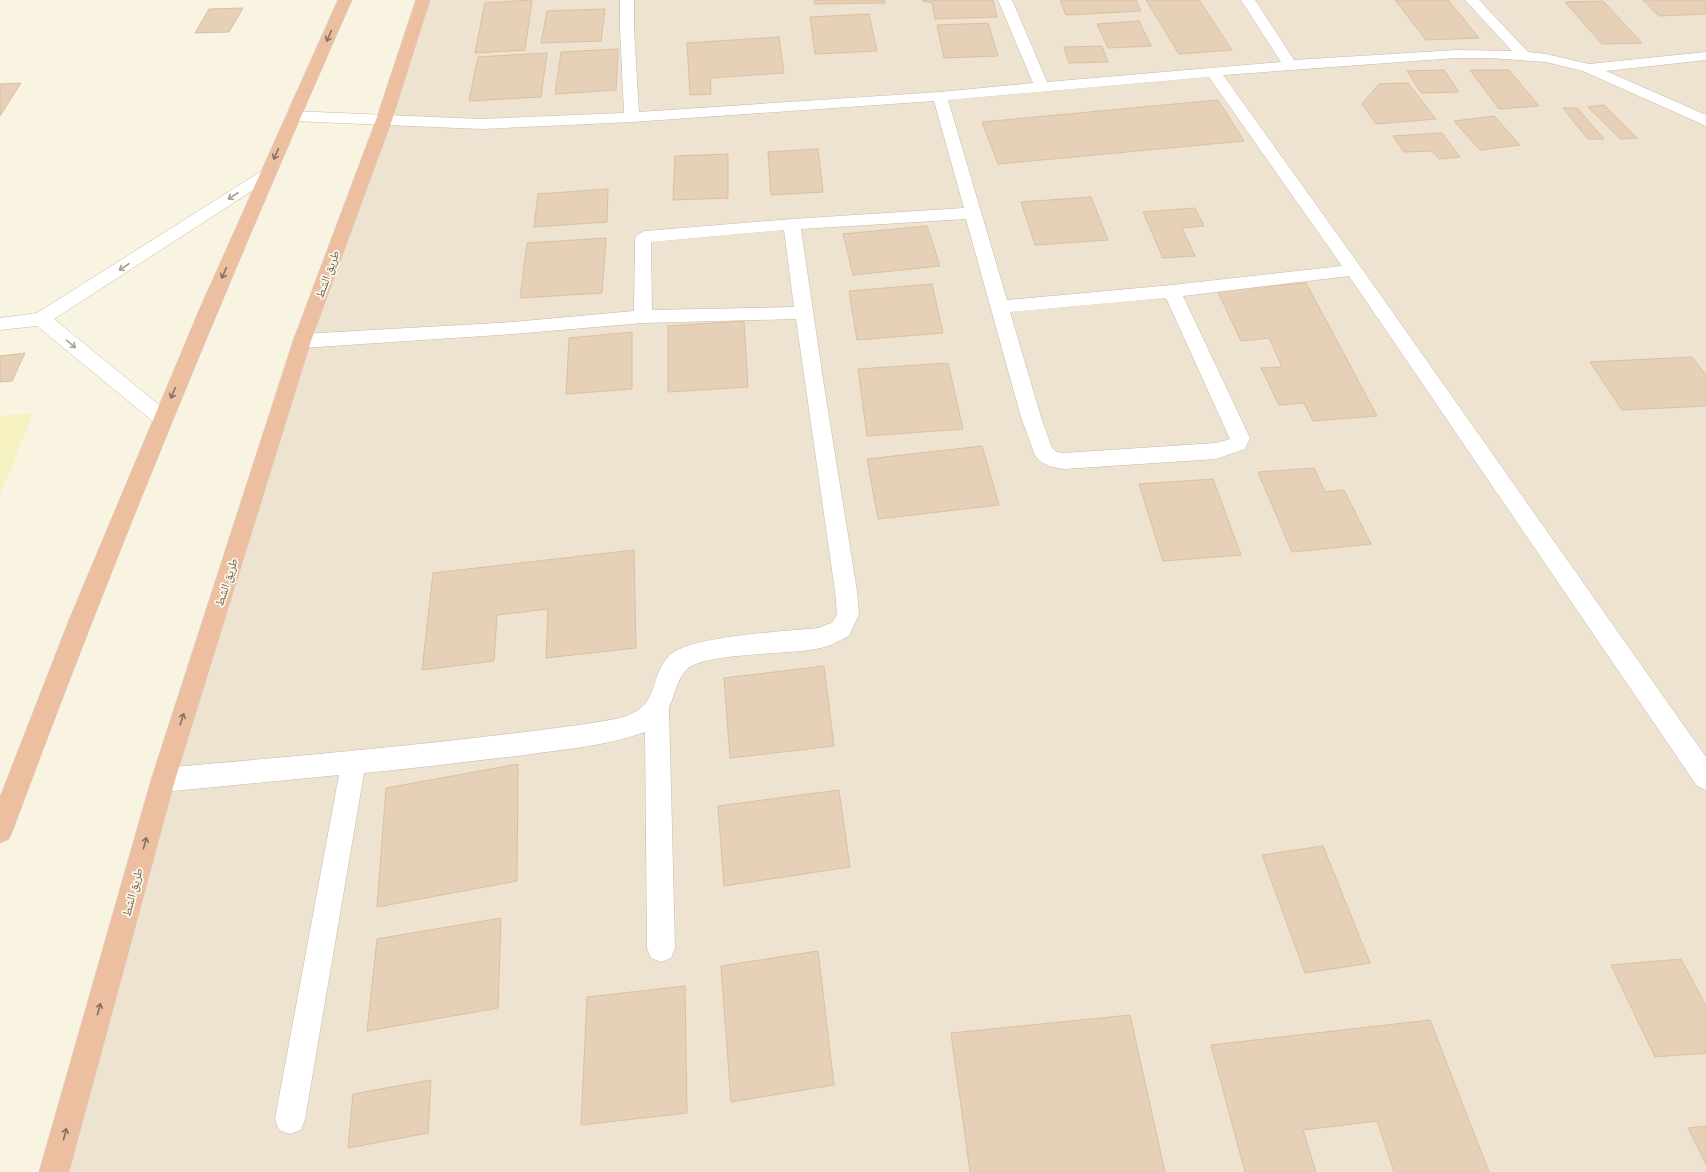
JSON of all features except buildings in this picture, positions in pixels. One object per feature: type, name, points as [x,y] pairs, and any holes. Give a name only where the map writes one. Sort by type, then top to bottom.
[{"type":"highway","points":[[0,830],[25,762],[162,418],[266,175],[345,0]]},
{"type":"highway","name":"طريق الشط","points":[[54,1172],[162,780],[302,341],[384,120],[423,0]]},
{"type":"street","points":[[627,0],[627,29],[632,117]]},
{"type":"street","points":[[1005,0],[1041,86]]},
{"type":"street","points":[[1248,0],[1290,66]]},
{"type":"street","points":[[1472,0],[1523,55]]},
{"type":"street","points":[[293,116],[481,124],[632,117],[940,96],[1041,86],[1456,54],[1523,55],[1546,58],[1588,68],[1705,120]]},
{"type":"street","points":[[1588,68],[1706,56]]},
{"type":"street","points":[[1213,72],[1354,270],[1706,778]]},
{"type":"street","points":[[940,96],[1038,439],[1044,453],[1052,459],[1064,461],[1113,459],[1216,451],[1230,448],[1238,444],[1240,438],[1172,291]]},
{"type":"street","points":[[0,324],[41,320],[266,175]]},
{"type":"street","points":[[643,317],[643,239],[651,236],[792,224],[974,213]]},
{"type":"street","points":[[162,780],[498,747],[622,729],[642,722],[652,716],[677,663],[686,656],[714,649],[821,638],[841,630],[848,614],[846,591],[814,386],[792,224]]},
{"type":"street","points":[[1000,307],[1172,291],[1354,270]]},
{"type":"street","points":[[302,341],[498,329],[643,317],[805,313]]},
{"type":"street","points":[[41,320],[162,418]]},
{"type":"street","points":[[657,707],[661,948]]},
{"type":"street","points":[[290,1119],[354,762]]},
{"type":"shaded area","points":[[423,0],[1706,0],[1706,1172],[54,1172],[163,780]]},
{"type":"sand","points":[[33,413],[0,496],[0,416]]}]
